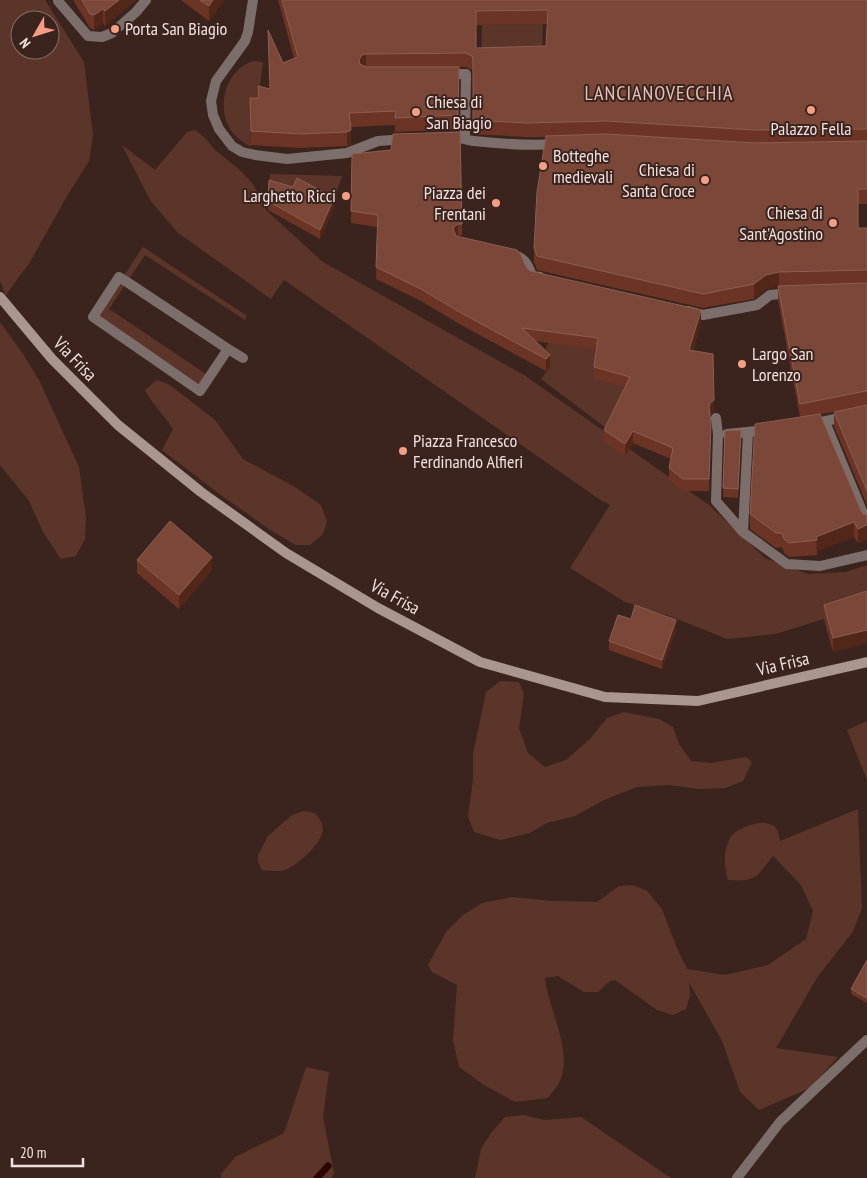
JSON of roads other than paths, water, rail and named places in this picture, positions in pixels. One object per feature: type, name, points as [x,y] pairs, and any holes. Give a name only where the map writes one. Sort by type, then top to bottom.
[{"type":"street","points":[[120,26],[146,0]]},
{"type":"street","points":[[253,0],[245,41],[216,80],[210,101],[219,130],[232,146],[242,152],[287,159],[347,153],[378,141],[412,139]]},
{"type":"street","points":[[58,1],[88,36],[102,37],[112,34]]},
{"type":"street","points":[[439,74],[466,74],[462,137]]},
{"type":"street","points":[[438,137],[462,137],[471,141],[526,144],[569,144]]},
{"type":"street","points":[[503,252],[520,256],[528,263],[532,276],[551,280]]},
{"type":"street","points":[[228,348],[200,390],[93,317],[118,277],[228,348],[243,358]]},
{"type":"street","points":[[678,309],[703,315],[757,305],[770,295],[799,293]]},
{"type":"street","name":"Via Frisa","points":[[0,297],[52,359],[118,425],[201,492],[286,553],[378,608],[480,662],[605,697],[698,700],[867,662]]},
{"type":"street","points":[[806,425],[867,412]]},
{"type":"street","points":[[716,418],[718,434],[716,502],[743,532],[787,564],[820,566],[867,555]]},
{"type":"street","points":[[825,422],[867,523]]},
{"type":"street","points":[[718,434],[748,433],[776,429]]},
{"type":"street","points":[[743,532],[748,433]]},
{"type":"street","points":[[737,1178],[780,1122],[867,1040]]},
{"type":"waterway","points":[[317,1178],[328,1166]]},
{"type":"place","name":"Porta San Biagio","points":[[115,29]]},
{"type":"place","name":"Palazzo Fella","points":[[811,110]]},
{"type":"place","name":"Chiesa di San Biagio","points":[[416,112]]},
{"type":"place","name":"Botteghe medievali","points":[[543,166]]},
{"type":"place","name":"Chiesa di Santa Croce","points":[[705,180]]},
{"type":"place","name":"Larghetto Ricci","points":[[346,196]]},
{"type":"place","name":"Piazza dei Frentani","points":[[496,203]]},
{"type":"place","name":"Chiesa di Sant'Agostino","points":[[833,223]]},
{"type":"place","name":"Largo San Lorenzo","points":[[742,364]]},
{"type":"place","name":"Piazza Francesco Ferdinando Alfieri","points":[[403,451]]},
{"type":"district","name":"LANCIANOVECCHIA","points":[[659,93]]}]
